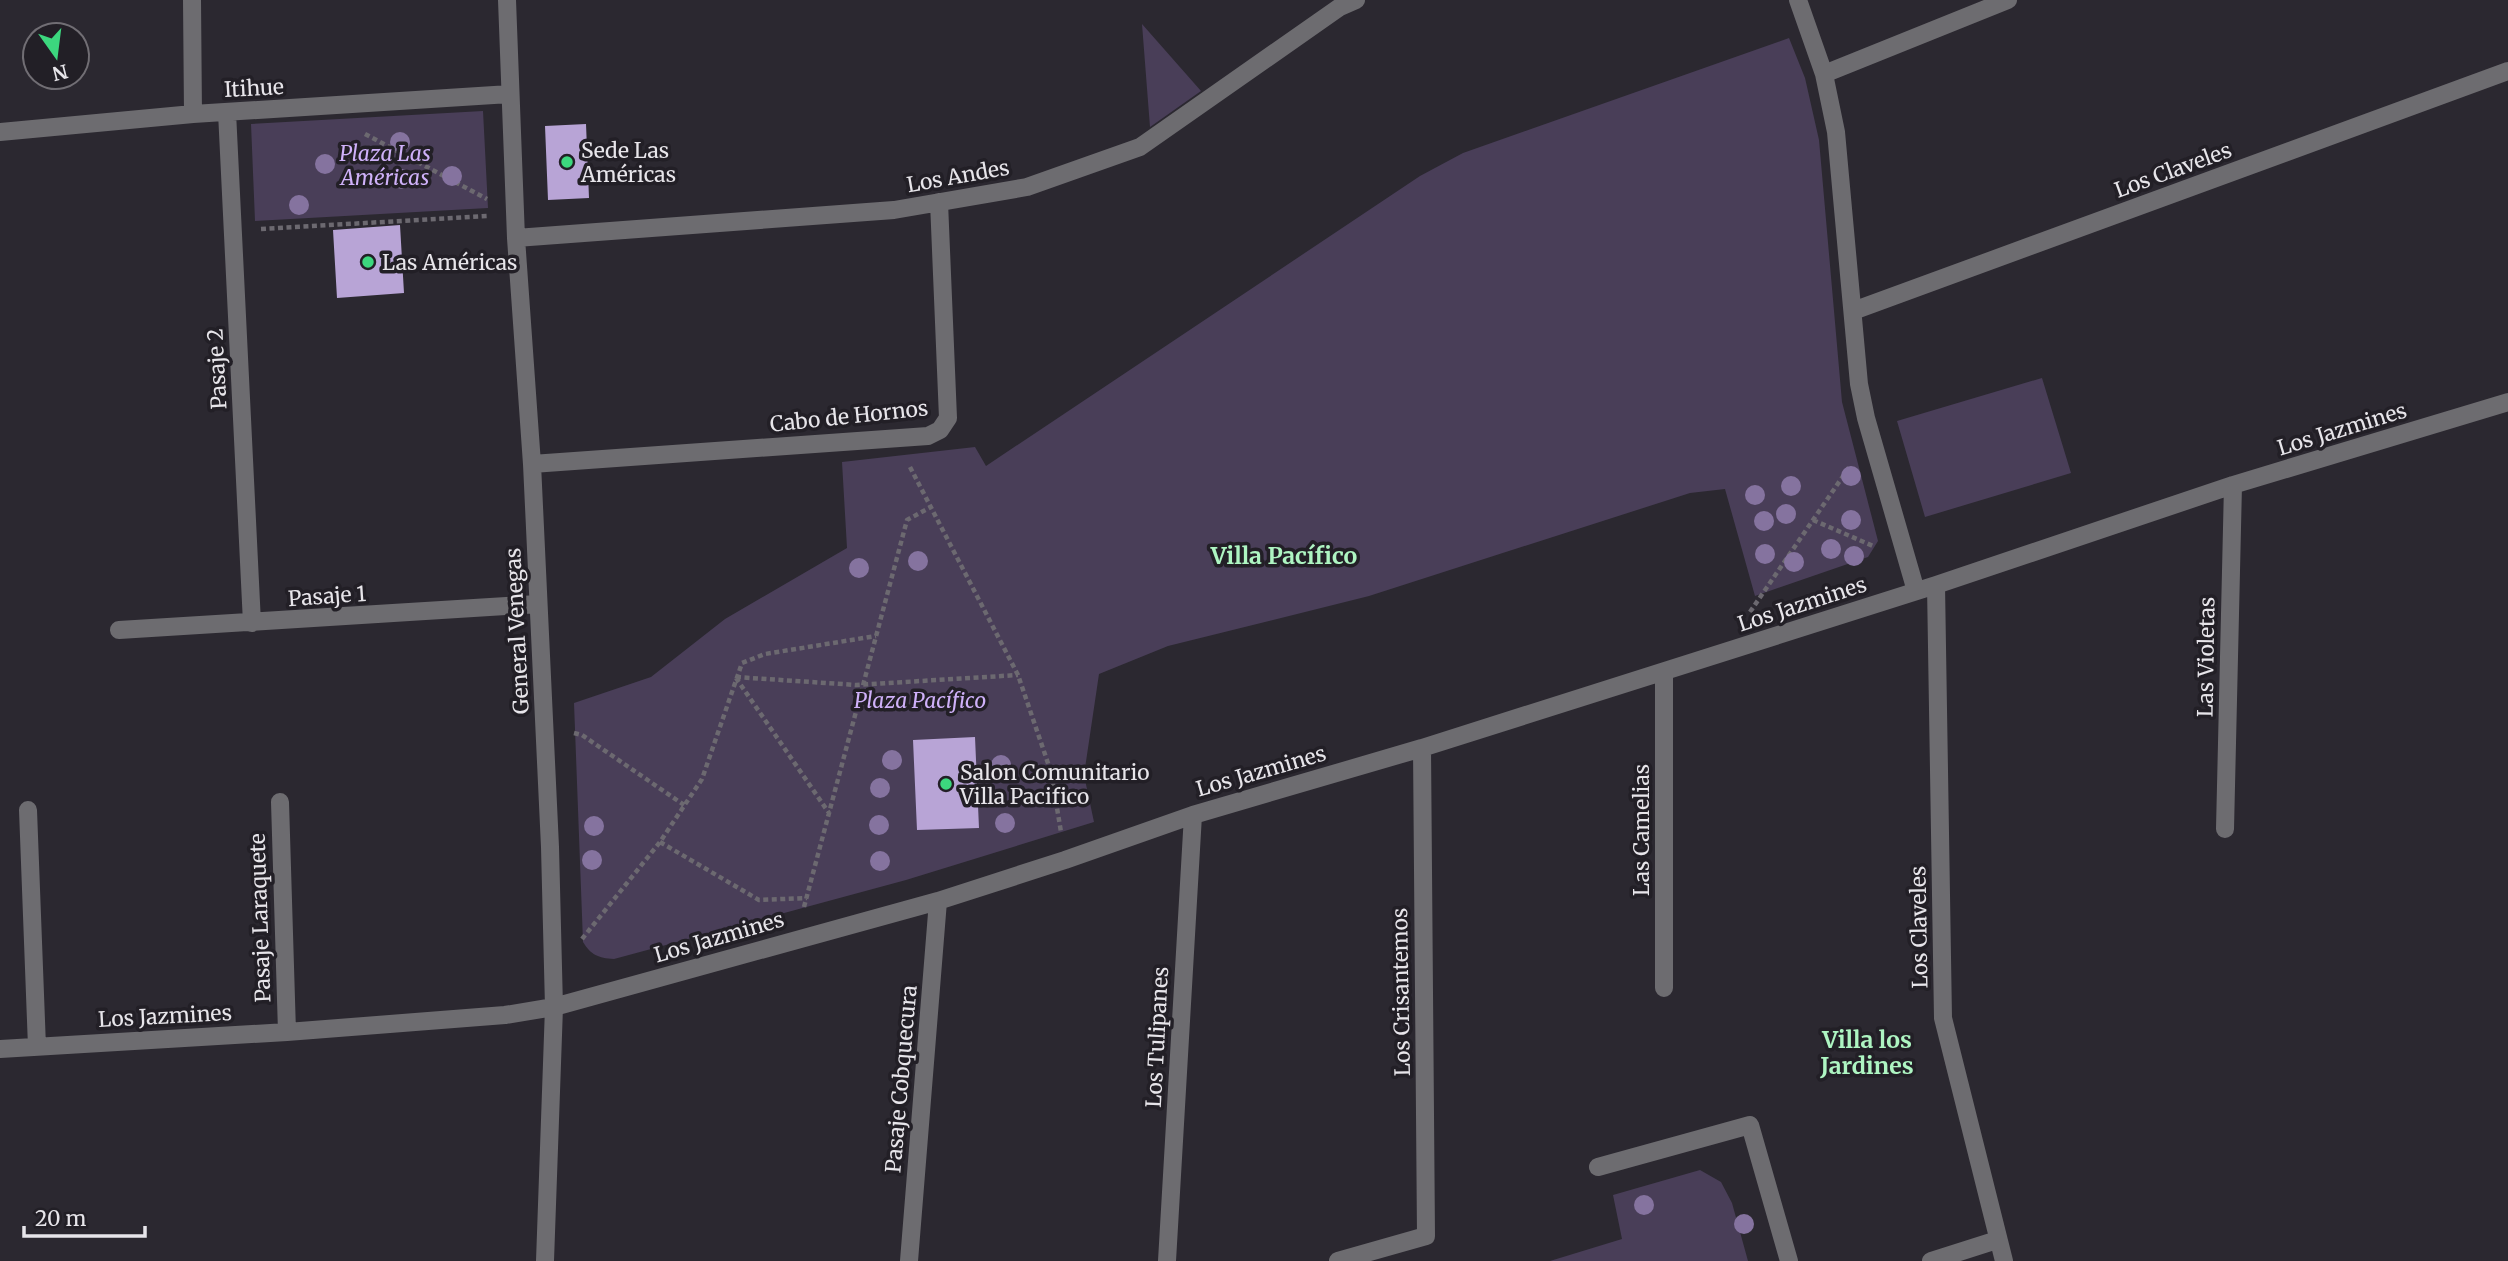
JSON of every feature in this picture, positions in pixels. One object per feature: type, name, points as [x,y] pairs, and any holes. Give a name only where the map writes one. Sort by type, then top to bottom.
[{"type":"street","points":[[192,0],[193,114]]},
{"type":"street","name":"General Venegas","points":[[507,0],[516,239],[532,464],[550,847],[554,1007],[545,1261]]},
{"type":"street","name":"Los Andes","points":[[516,239],[894,210],[1027,187],[1140,147],[1340,7],[1356,0]]},
{"type":"street","points":[[1798,0],[1824,74],[1836,132],[1859,384],[1916,591]]},
{"type":"street","points":[[1824,74],[2008,0]]},
{"type":"street","name":"Los Claveles","points":[[1853,311],[2508,71]]},
{"type":"street","name":"Itihue","points":[[0,132],[193,114],[510,94]]},
{"type":"street","name":"Pasaje 2","points":[[227,112],[252,623]]},
{"type":"street","name":"Cabo de Hornos","points":[[532,464],[928,436],[940,430],[948,418],[939,202]]},
{"type":"street","name":"Los Jazmines","points":[[0,1049],[287,1032],[505,1015],[554,1007],[938,901],[1193,815],[1422,748],[1936,585],[2233,485],[2508,402]]},
{"type":"street","name":"Las Violetas","points":[[2225,829],[2233,485]]},
{"type":"street","name":"Los Claveles","points":[[1936,585],[1943,1018],[2004,1261]]},
{"type":"street","name":"Pasaje 1","points":[[119,630],[538,604]]},
{"type":"street","name":"Las Camelias","points":[[1664,671],[1664,988]]},
{"type":"street","name":"Los Crisantemos","points":[[1338,1261],[1426,1236],[1422,748]]},
{"type":"street","name":"Pasaje Laraquete","points":[[280,802],[287,1032]]},
{"type":"street","points":[[28,810],[37,1047]]},
{"type":"street","name":"Los Tulipanes","points":[[1167,1261],[1193,815]]},
{"type":"street","name":"Pasaje Cobquecura","points":[[909,1261],[938,901]]},
{"type":"street","points":[[1598,1167],[1750,1125],[1790,1261]]},
{"type":"street","points":[[1931,1261],[1997,1240]]},
{"type":"path","points":[[362,132],[515,215]]},
{"type":"path","points":[[233,231],[515,215]]},
{"type":"path","points":[[897,438],[929,508],[1018,675],[1051,772],[1065,860]]},
{"type":"path","points":[[1758,642],[1748,614],[1851,464],[1877,455]]},
{"type":"path","points":[[795,940],[907,520],[929,508]]},
{"type":"path","points":[[1813,520],[1881,550],[1902,542]]},
{"type":"path","points":[[553,975],[660,842],[702,779],[742,663],[765,654],[876,636]]},
{"type":"path","points":[[736,677],[863,685],[1018,675]]},
{"type":"path","points":[[736,677],[829,813]]},
{"type":"path","points":[[544,725],[582,735],[684,805]]},
{"type":"path","points":[[660,842],[759,900],[807,898]]},
{"type":"green space","points":[[1142,24],[1201,91],[1150,127]]},
{"type":"green space","name":"Plaza Pacífico","points":[[1789,38],[1805,78],[1819,140],[1842,402],[1878,541],[1868,557],[1755,596],[1725,489],[1690,493],[1369,596],[1168,646],[1099,674],[1084,775],[1094,822],[906,880],[614,959],[596,955],[586,946],[583,942],[574,703],[651,677],[725,619],[847,548],[842,462],[975,447],[986,466],[1420,176],[1463,153]]},
{"type":"green space","name":"Plaza Las Américas","points":[[483,111],[488,208],[255,221],[251,124]]},
{"type":"green space","points":[[2042,378],[2071,473],[1925,517],[1897,421]]},
{"type":"green space","points":[[1700,1170],[1721,1182],[1732,1203],[1748,1261],[1550,1261],[1622,1239],[1613,1195]]},
{"type":"building","name":"Sede Las Américas","points":[[586,124],[589,198],[548,200],[545,126]]},
{"type":"building","name":"Las Américas","points":[[400,225],[404,293],[337,298],[333,230]]},
{"type":"building","name":"Salon Comunitario Villa Pacifico","points":[[975,737],[979,828],[917,830],[913,740]]},
{"type":"place","name":"Sede Las Américas","points":[[567,162]]},
{"type":"place","name":"Las Américas","points":[[368,262]]},
{"type":"place","name":"Salon Comunitario Villa Pacifico","points":[[946,784]]},
{"type":"district","name":"Villa Pacífico","points":[[1284,555]]},
{"type":"district","name":"Villa los Jardines","points":[[1867,1052]]}]
